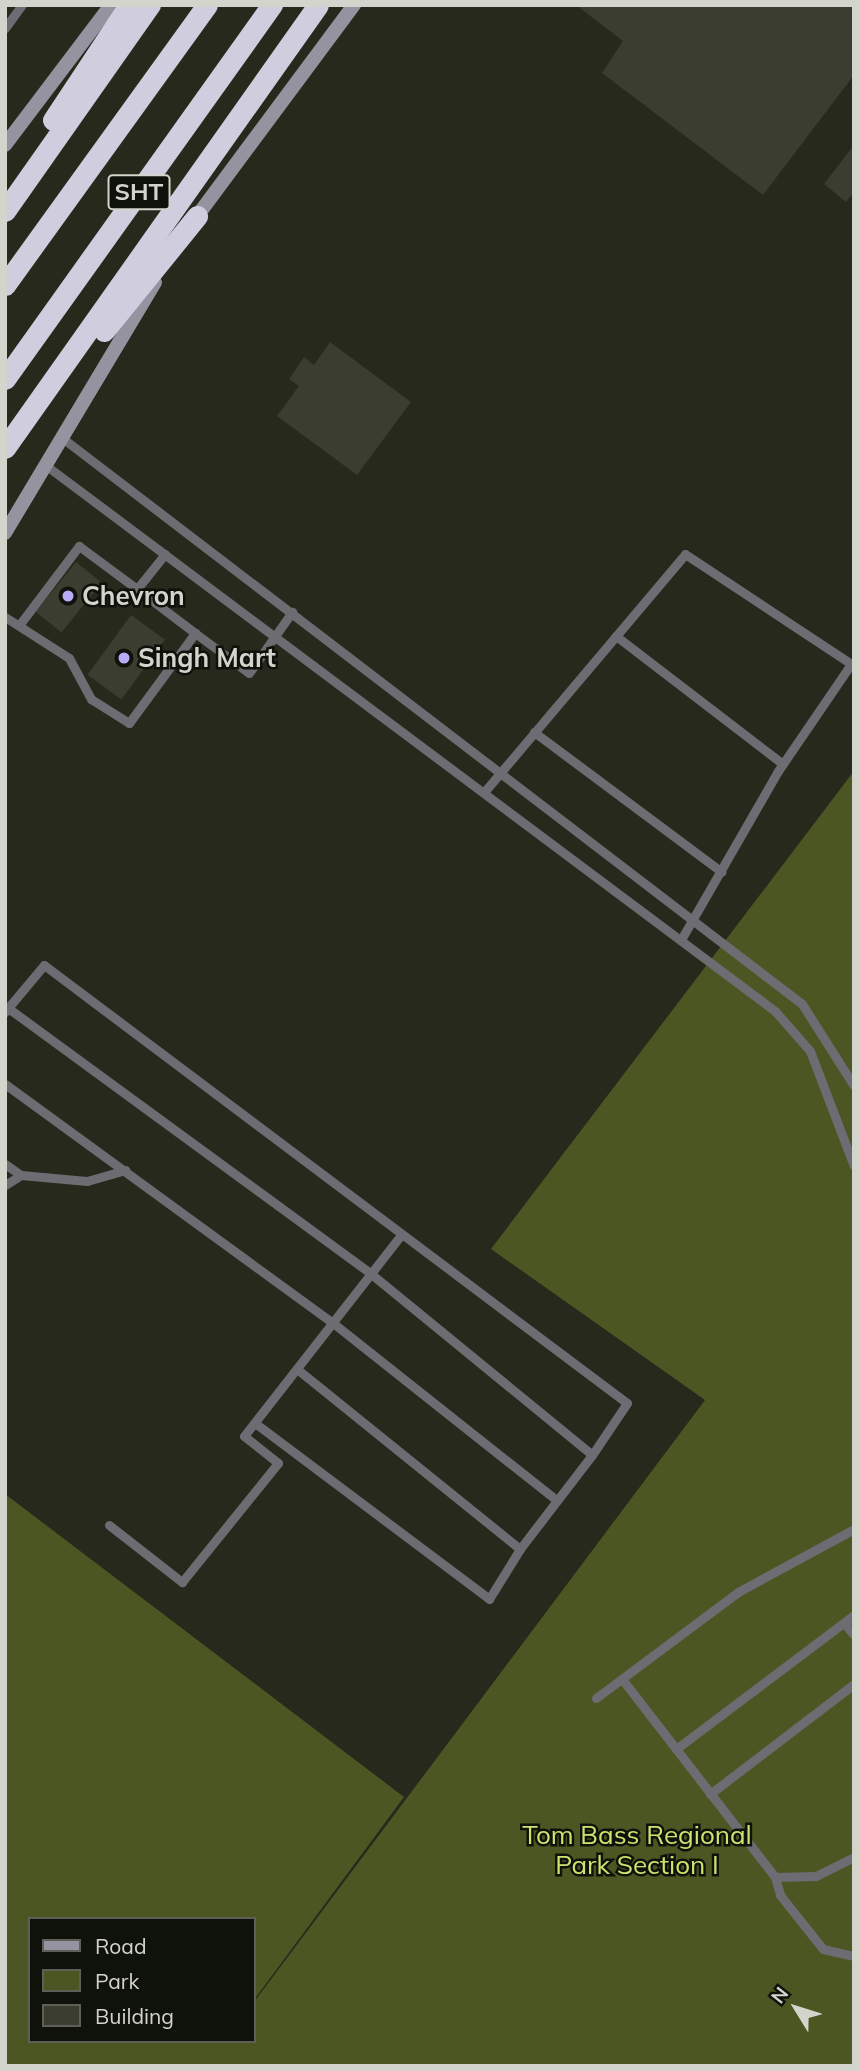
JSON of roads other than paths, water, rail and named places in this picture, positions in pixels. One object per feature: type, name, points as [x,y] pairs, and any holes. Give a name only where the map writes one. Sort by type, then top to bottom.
[{"type":"highway","points":[[5,191],[129,5]]},
{"type":"highway","points":[[5,211],[150,5]]},
{"type":"highway","name":"SHT","points":[[5,285],[207,5]]},
{"type":"highway","name":"SHT","points":[[5,379],[272,5]]},
{"type":"highway","points":[[5,448],[318,5]]},
{"type":"highway","points":[[5,457],[197,216]]},
{"type":"main road","points":[[5,145],[111,5]]},
{"type":"main road","points":[[5,533],[44,464],[197,216],[354,5]]},
{"type":"lane","points":[[5,28],[22,5]]},
{"type":"lane","points":[[61,437],[501,771],[802,1004],[854,1086]]},
{"type":"lane","points":[[44,464],[682,938],[775,1011],[810,1051],[854,1166]]},
{"type":"lane","points":[[20,624],[79,547],[249,673],[292,612]]},
{"type":"lane","points":[[137,589],[166,554]]},
{"type":"lane","points":[[485,791],[685,554],[851,664],[783,764],[695,920],[682,938]]},
{"type":"lane","points":[[5,617],[20,624],[69,658],[91,699],[129,723],[195,633]]},
{"type":"lane","points":[[616,636],[783,764]]},
{"type":"lane","points":[[534,732],[722,872]]},
{"type":"lane","points":[[255,1423],[489,1600],[520,1549],[555,1499],[592,1455],[626,1403],[44,965],[7,1010],[370,1273],[592,1455]]},
{"type":"lane","points":[[5,1084],[333,1323],[555,1499]]},
{"type":"lane","points":[[5,1164],[21,1175],[88,1181],[125,1170]]},
{"type":"lane","points":[[5,1185],[21,1175]]},
{"type":"lane","points":[[109,1525],[182,1582],[278,1463],[244,1436],[401,1235]]},
{"type":"lane","points":[[298,1370],[520,1549]]},
{"type":"lane","points":[[596,1698],[738,1592],[854,1529]]},
{"type":"lane","points":[[677,1749],[854,1615]]},
{"type":"lane","points":[[844,1623],[854,1635]]},
{"type":"lane","points":[[622,1678],[775,1877],[780,1895],[823,1949],[854,1956]]},
{"type":"lane","points":[[710,1794],[854,1684]]},
{"type":"lane","points":[[775,1877],[816,1876],[854,1857]]},
{"type":"place","name":"Chevron","points":[[68,596]]},
{"type":"place","name":"Singh Mart","points":[[124,658]]},
{"type":"park label","name":"Tom Bass Regional Park Section I","points":[[637,1850]]}]
